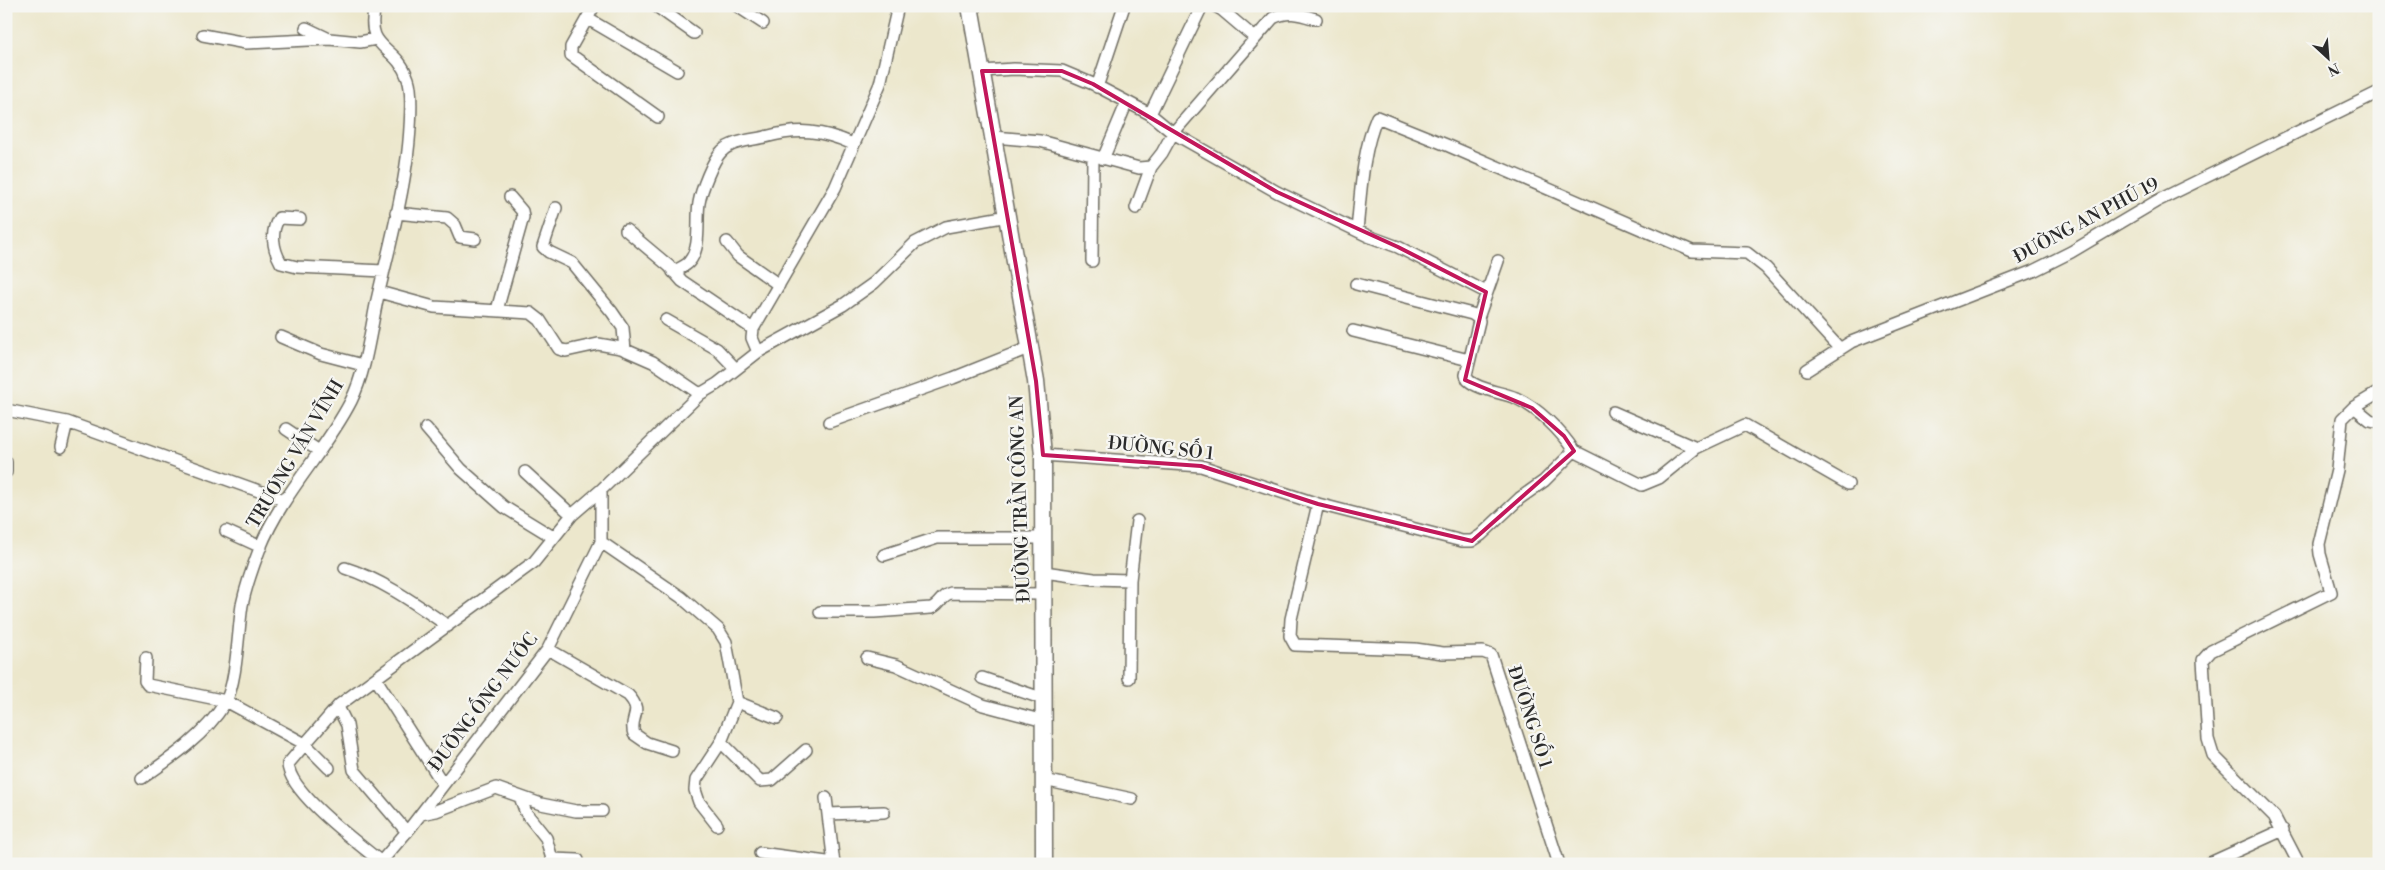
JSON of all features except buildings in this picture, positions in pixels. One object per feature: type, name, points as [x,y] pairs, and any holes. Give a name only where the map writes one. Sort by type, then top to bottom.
[{"type":"main road","name":"ĐƯỜNG TRẦN CÔNG AN","points":[[970,6],[1031,347],[1043,455],[1044,864]]},
{"type":"street","points":[[203,35],[246,43],[329,39],[360,42],[376,39],[371,22],[375,6]]},
{"type":"street","points":[[594,6],[571,47],[571,55],[658,116]]},
{"type":"street","points":[[656,6],[694,33]]},
{"type":"street","points":[[737,6],[764,23]]},
{"type":"street","points":[[758,352],[752,338],[753,329],[835,188],[880,84],[898,6]]},
{"type":"street","points":[[1097,86],[1124,6]]},
{"type":"street","points":[[1150,114],[1202,6]]},
{"type":"street","points":[[1221,7],[1255,38]]},
{"type":"street","points":[[1136,208],[1151,167],[1162,153],[1173,133],[1273,18],[1282,13],[1299,14],[1316,19]]},
{"type":"street","points":[[588,19],[677,71]]},
{"type":"street","points":[[306,28],[329,39]]},
{"type":"street","name":"TRƯƠNG VĂN VĨNH","points":[[142,778],[183,749],[210,723],[226,701],[231,680],[242,604],[261,547],[284,500],[319,451],[352,399],[363,365],[406,165],[410,90],[409,80],[402,63],[376,39]]},
{"type":"street","points":[[982,71],[1014,69],[1062,72],[1097,86],[1150,114],[1173,133],[1276,192],[1398,247],[1486,292]]},
{"type":"street","name":"ĐƯỜNG AN PHÚ 19","points":[[1807,370],[1851,342],[2032,272],[2071,252],[2157,201],[2379,92]]},
{"type":"street","points":[[1092,261],[1098,157],[1127,102]]},
{"type":"street","points":[[1357,230],[1364,167],[1371,131],[1377,117],[1692,250],[1747,253],[1766,268],[1840,349]]},
{"type":"street","points":[[673,272],[689,263],[694,254],[698,231],[699,202],[711,170],[721,151],[733,144],[778,134],[806,131],[831,134],[853,144]]},
{"type":"street","points":[[994,137],[1040,141],[1139,168],[1151,167]]},
{"type":"street","points":[[497,310],[523,217],[522,211],[510,197]]},
{"type":"street","points":[[556,208],[542,246],[549,252],[572,263],[612,312],[623,328],[625,350]]},
{"type":"street","points":[[396,213],[447,218],[455,225],[460,237],[475,239]]},
{"type":"street","points":[[380,863],[304,796],[296,785],[288,764],[338,707],[534,562],[572,515],[700,394],[758,352],[843,305],[874,283],[915,243],[946,227],[1008,216]]},
{"type":"street","points":[[300,219],[284,217],[279,218],[277,222],[274,244],[281,263],[297,267],[384,271]]},
{"type":"street","points":[[626,230],[669,266],[682,281],[753,329]]},
{"type":"street","points":[[727,242],[738,256],[779,285]]},
{"type":"street","points":[[1498,261],[1478,318],[1466,375],[1470,382],[1517,399],[1564,436],[1574,451],[1642,485],[1659,478],[1696,448],[1745,425],[1848,484]]},
{"type":"street","points":[[1356,284],[1423,300],[1472,314],[1478,318]]},
{"type":"street","points":[[379,292],[434,307],[497,310],[536,316],[559,349],[566,351],[598,344],[625,350],[654,362],[700,394]]},
{"type":"street","points":[[666,320],[717,349],[736,369]]},
{"type":"street","points":[[1353,331],[1469,360]]},
{"type":"street","points":[[281,337],[322,354],[363,365]]},
{"type":"street","points":[[829,422],[953,378],[1031,347]]},
{"type":"street","points":[[2299,864],[2283,830],[2274,816],[2213,754],[2208,738],[2204,660],[2211,651],[2331,592],[2319,544],[2336,470],[2342,419],[2354,407],[2379,392]]},
{"type":"street","points":[[2354,407],[2370,420],[2379,422]]},
{"type":"street","points":[[6,410],[67,422],[284,500]]},
{"type":"street","points":[[1613,412],[1696,448]]},
{"type":"street","points":[[61,447],[67,422]]},
{"type":"street","points":[[426,428],[462,469],[504,507],[553,538]]},
{"type":"street","points":[[286,429],[319,451]]},
{"type":"street","name":"ĐƯỜNG SỐ 1","points":[[1043,455],[1201,466],[1317,510],[1462,541],[1472,541],[1481,535],[1520,498],[1544,481],[1574,451]]},
{"type":"street","points":[[6,462],[6,472]]},
{"type":"street","points":[[525,472],[572,515]]},
{"type":"street","name":"ĐƯỜNG ỐNG NƯỚC","points":[[380,863],[548,649],[601,542],[600,490]]},
{"type":"street","name":"ĐƯỜNG SỐ 1","points":[[1317,510],[1290,619],[1290,636],[1295,645],[1415,648],[1443,653],[1483,652],[1491,655],[1559,864]]},
{"type":"street","points":[[1129,678],[1130,580],[1137,521]]},
{"type":"street","points":[[226,531],[261,547]]},
{"type":"street","points":[[884,555],[937,538],[1044,538]]},
{"type":"street","points":[[601,542],[681,597],[724,636],[737,702],[721,742],[696,780],[695,790],[700,802],[717,825]]},
{"type":"street","points":[[345,568],[359,572],[417,604],[448,626]]},
{"type":"street","points":[[1044,572],[1094,579],[1130,580]]},
{"type":"street","points":[[820,612],[874,612],[931,608],[935,606],[942,596],[951,593],[1044,594]]},
{"type":"street","points":[[548,649],[628,695],[635,703],[637,711],[632,728],[634,734],[647,743],[672,751]]},
{"type":"street","points":[[146,658],[145,682],[148,685],[226,701],[305,744],[329,768]]},
{"type":"street","points":[[867,658],[896,666],[982,705],[1044,721]]},
{"type":"street","points":[[982,678],[1044,699]]},
{"type":"street","points":[[376,679],[443,784]]},
{"type":"street","points":[[737,702],[777,718]]},
{"type":"street","points":[[338,707],[347,725],[354,770],[406,832]]},
{"type":"street","points":[[721,742],[760,781],[767,782],[772,780],[806,750]]},
{"type":"street","points":[[1044,780],[1132,799]]},
{"type":"street","points":[[420,814],[436,811],[496,788],[541,804],[576,811],[602,811]]},
{"type":"street","points":[[520,797],[526,812],[546,838],[552,859],[578,860]]},
{"type":"street","points":[[760,853],[834,863],[826,798]]},
{"type":"street","points":[[828,814],[884,812]]},
{"type":"street","points":[[2208,864],[2229,860],[2283,830]]},
{"type":"highlighted area","points":[[982,71],[1062,71],[1093,84],[1277,192],[1398,247],[1486,292],[1465,380],[1532,408],[1564,436],[1574,451],[1472,541],[1318,504],[1201,466],[1043,455],[1036,381]]}]
